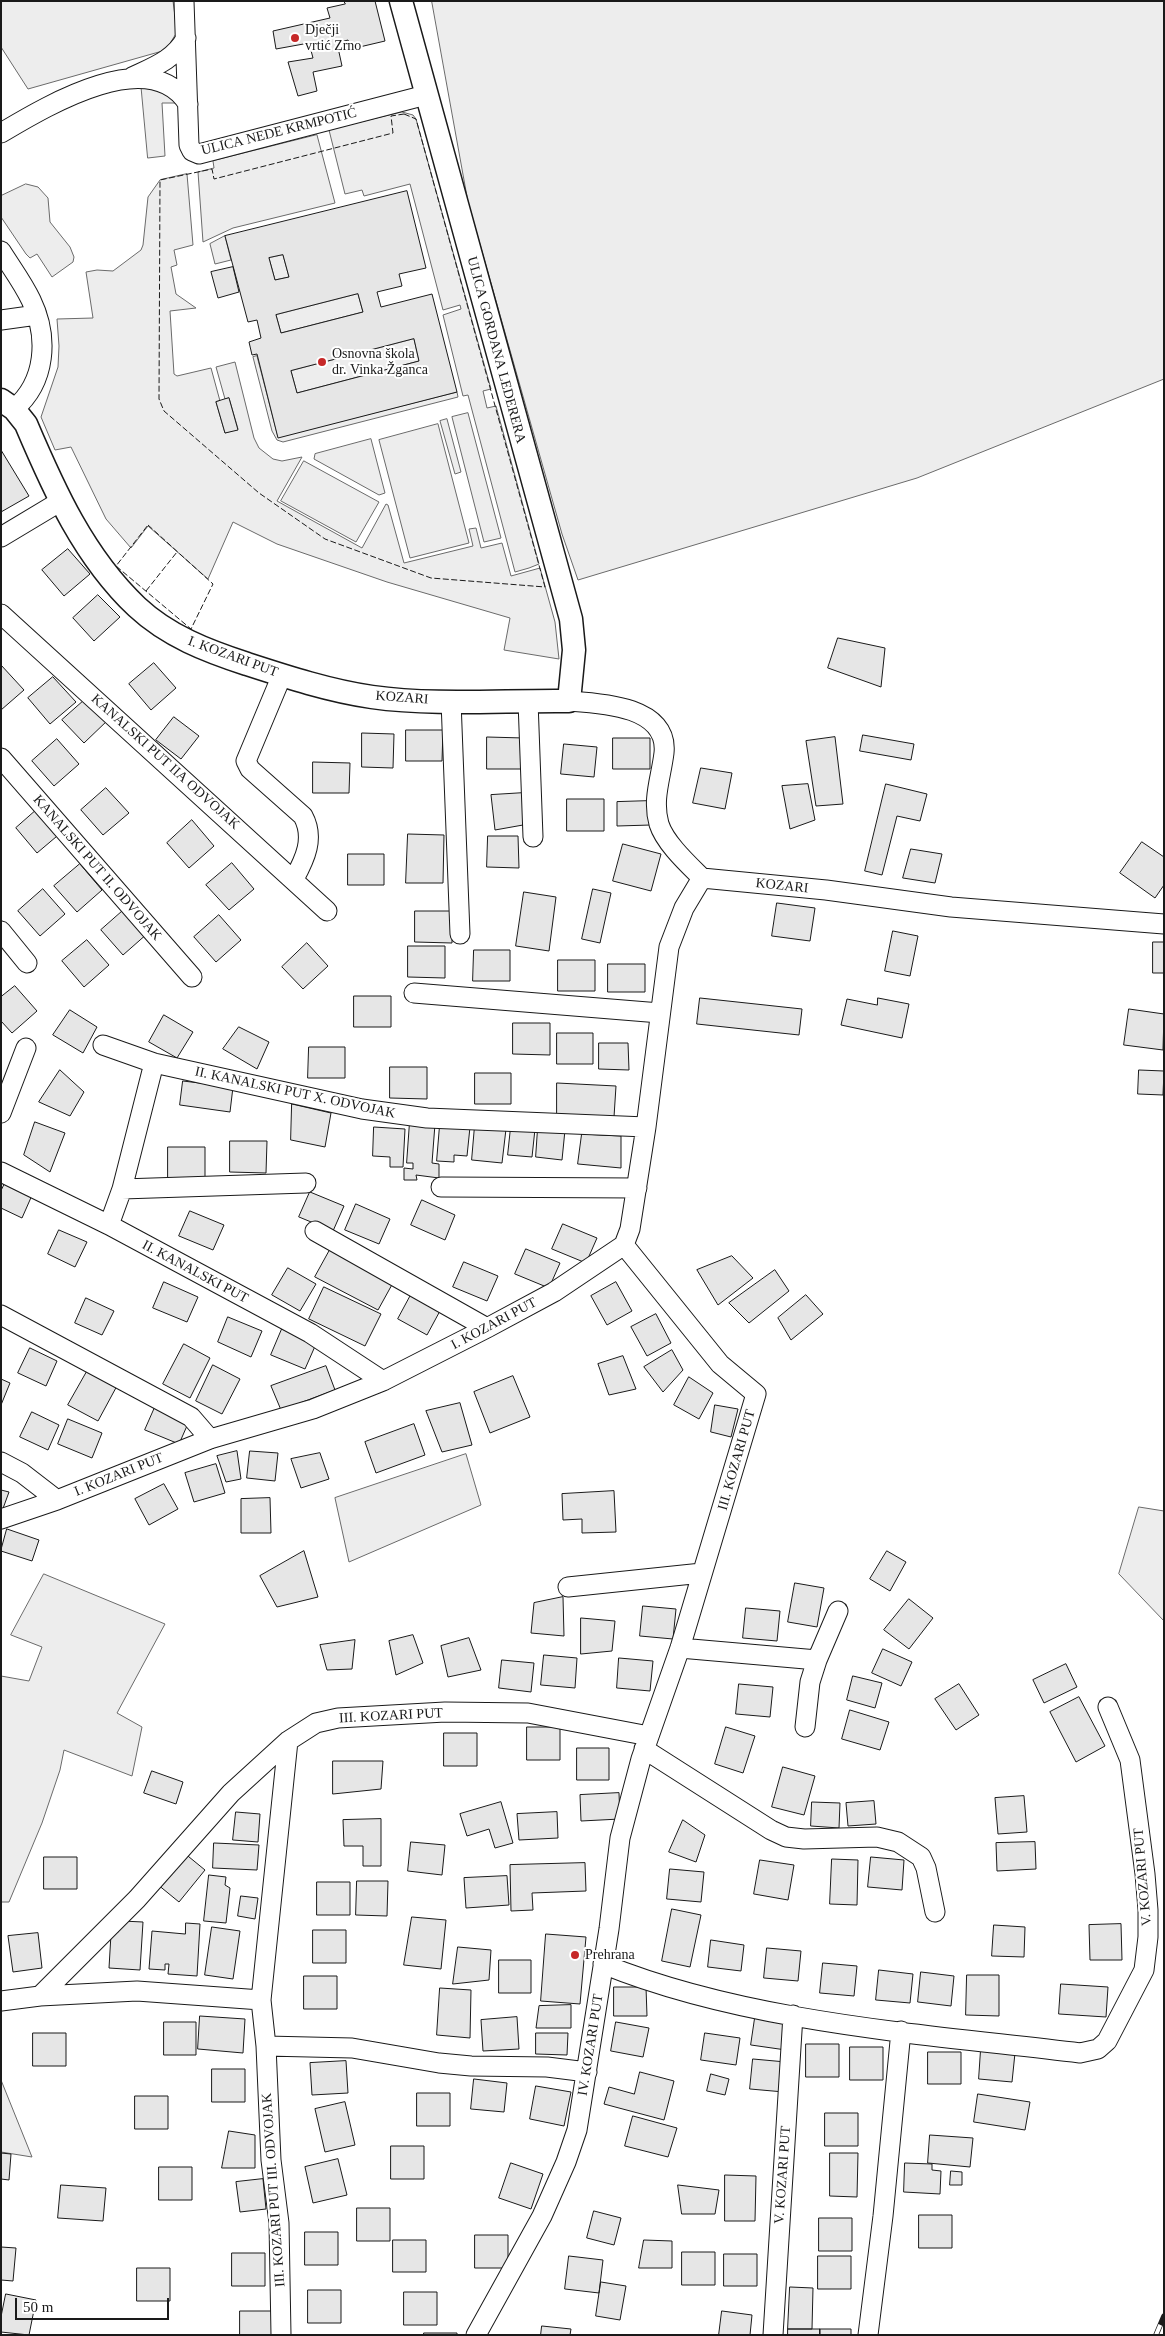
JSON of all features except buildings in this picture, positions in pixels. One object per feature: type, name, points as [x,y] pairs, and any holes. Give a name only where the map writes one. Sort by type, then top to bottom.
[{"type":"street","name":"ULICA NEDE KRMPOTIĆ","points":[[184,1],[189,145],[192,151],[199,154],[426,95]]},
{"type":"street","name":"ULICA GORDANA LEDERERA","points":[[401,1],[571,619],[574,650],[569,701]]},
{"type":"street","points":[[128,79],[173,55],[180,50],[186,38]]},
{"type":"street","points":[[1,133],[46,106],[96,87],[128,79],[155,79],[168,84],[176,88],[188,104]]},
{"type":"street","points":[[1,251],[32,301],[42,354],[40,370],[30,395],[8,404]]},
{"type":"street","points":[[1,320],[36,315]]},
{"type":"street","name":"I. KOZARI PUT","points":[[8,404],[26,424],[74,526],[101,567],[137,607],[160,626],[213,652],[282,675],[354,693]]},
{"type":"street","points":[[1,537],[61,501]]},
{"type":"street","name":"KANALSKI PUT IIA ODVOJAK","points":[[1,614],[327,911]]},
{"type":"street","points":[[282,675],[246,761],[250,769],[303,816],[308,824],[308,852],[294,879]]},
{"type":"street","name":"KOZARI","points":[[354,693],[393,699],[451,701],[528,700],[606,703],[634,710],[654,724],[662,736],[664,751],[655,802],[660,826],[676,851],[702,878],[826,890],[951,907],[1164,924]]},
{"type":"street","points":[[528,700],[533,837]]},
{"type":"street","points":[[451,701],[460,934]]},
{"type":"street","name":"KANALSKI PUT II. ODVOJAK","points":[[1,758],[192,978]]},
{"type":"street","points":[[624,1245],[630,1229],[637,1188],[669,947],[684,908],[702,878]]},
{"type":"street","points":[[1,931],[27,963]]},
{"type":"street","points":[[414,993],[660,1013]]},
{"type":"street","name":"II. KANALSKI PUT X. ODVOJAK","points":[[103,1044],[154,1063],[362,1109],[427,1118],[646,1127]]},
{"type":"street","points":[[2,1108],[26,1048]]},
{"type":"street","points":[[109,1226],[122,1189],[154,1063]]},
{"type":"street","name":"II. KANALSKI PUT","points":[[1,1172],[109,1226],[310,1333],[383,1381]]},
{"type":"street","points":[[122,1189],[306,1183]]},
{"type":"street","points":[[441,1187],[637,1188]]},
{"type":"street","points":[[315,1231],[487,1328]]},
{"type":"street","name":"I. KOZARI PUT","points":[[1,1519],[56,1500],[210,1439],[313,1409],[383,1381],[554,1292],[624,1245]]},
{"type":"street","name":"III. KOZARI PUT","points":[[40,1996],[137,1899],[231,1793],[288,1740],[316,1723],[338,1718],[446,1712],[528,1713],[647,1742],[680,1648],[756,1394],[720,1364],[624,1245]]},
{"type":"street","points":[[1,1315],[191,1417],[210,1439]]},
{"type":"street","points":[[1,1462],[22,1473],[56,1500]]},
{"type":"street","points":[[568,1586],[702,1572]]},
{"type":"street","points":[[805,1727],[810,1682],[817,1660],[838,1611]]},
{"type":"street","points":[[680,1648],[817,1660]]},
{"type":"street","name":"V. KOZARI PUT","points":[[603,1964],[693,1995],[793,2015],[901,2031],[1080,2052],[1098,2049],[1108,2041],[1144,1970],[1148,1910],[1130,1760],[1108,1708]]},
{"type":"street","name":"III. KOZARI PUT III. ODVOJAK","points":[[281,2335],[279,2223],[271,2160],[266,2046],[261,2000],[288,1740]]},
{"type":"street","points":[[647,1742],[770,1830],[786,1837],[804,1839],[877,1837],[898,1842],[921,1857],[926,1868],[935,1912]]},
{"type":"street","name":"IV. KOZARI PUT","points":[[476,2335],[542,2216],[566,2162],[577,2130],[603,1964],[620,1838],[647,1742]]},
{"type":"street","points":[[1,2001],[40,1996],[137,1991],[261,2000]]},
{"type":"street","name":"V. KOZARI PUT","points":[[773,2335],[793,2015]]},
{"type":"street","points":[[868,2335],[884,2216],[901,2031]]},
{"type":"street","points":[[266,2046],[352,2048],[439,2063],[471,2066],[548,2066],[587,2072]]},
{"type":"shaded area","points":[[1,1],[173,1],[177,32],[166,50],[28,89],[1,47]]},
{"type":"shaded area","points":[[432,1],[1164,1],[1164,379],[917,478],[578,580],[562,534],[468,202]]},
{"type":"shaded area","points":[[141,83],[177,95],[176,103],[162,103],[165,156],[148,158]]},
{"type":"shaded area","points":[[402,112],[413,115],[416,119],[491,389],[483,391],[487,408],[496,406],[539,564],[515,572],[468,395],[463,396],[443,315],[461,309],[460,305],[443,310],[410,184],[364,196],[362,190],[345,194],[329,130]]},
{"type":"shaded area","points":[[317,135],[335,203],[233,228],[203,242],[198,172],[214,168],[213,161]]},
{"type":"shaded area","points":[[187,174],[193,245],[174,250],[177,265],[171,267],[176,294],[196,308],[170,311],[174,374],[177,376],[211,368],[220,401],[216,402],[225,433],[238,429],[229,398],[225,399],[216,367],[235,362],[254,438],[259,448],[273,459],[282,461],[302,457],[277,501],[362,548],[386,504],[388,505],[404,563],[473,546],[469,529],[476,528],[481,548],[502,543],[511,576],[540,568],[555,622],[559,659],[504,650],[510,618],[387,582],[277,544],[233,522],[208,579],[148,526],[131,548],[106,519],[71,447],[55,450],[41,417],[58,367],[57,319],[93,318],[86,272],[97,270],[113,271],[141,250],[148,197],[160,180]]},
{"type":"shaded area","points":[[26,184],[38,187],[48,198],[50,222],[70,247],[74,257],[73,262],[52,277],[37,254],[30,258],[26,254],[1,217],[1,196]]},
{"type":"shaded area","points":[[225,236],[231,260],[215,264],[210,244]]},
{"type":"shaded area","points":[[283,255],[289,277],[275,280],[269,258]]},
{"type":"shaded area","points":[[358,294],[363,312],[281,333],[276,315]]},
{"type":"shaded area","points":[[414,339],[419,361],[297,393],[291,371]]},
{"type":"shaded area","points":[[257,356],[278,437],[457,392],[458,397],[283,442],[277,440],[272,431],[253,357]]},
{"type":"shaded area","points":[[468,413],[501,538],[484,542],[452,417]]},
{"type":"shaded area","points":[[447,419],[461,472],[455,474],[440,421]]},
{"type":"shaded area","points":[[438,424],[469,543],[410,558],[379,440]]},
{"type":"shaded area","points":[[371,439],[385,493],[379,495],[314,459],[315,454]]},
{"type":"shaded area","points":[[304,461],[379,502],[356,542],[281,501]]},
{"type":"shaded area","points":[[466,1454],[481,1505],[349,1562],[335,1498]]},
{"type":"shaded area","points":[[1139,1507],[1164,1511],[1164,1621],[1119,1574]]},
{"type":"shaded area","points":[[44,1574],[165,1624],[117,1713],[142,1727],[132,1776],[64,1750],[60,1770],[42,1823],[9,1902],[1,1902],[1,1676],[29,1681],[42,1647],[11,1635]]},
{"type":"shaded area","points":[[1,2080],[32,2157],[1,2152]]},
{"type":"railway","points":[[1156,2335],[1164,2316]]},
{"type":"fence","points":[[404,114],[416,119],[545,587],[431,578],[325,539],[259,493],[164,411],[159,399],[160,180],[212,169],[214,179],[393,133],[391,116],[404,114]]},
{"type":"fence","points":[[148,525],[213,584],[191,629],[116,566],[148,525]]},
{"type":"fence","points":[[146,591],[177,552]]},
{"type":"place","name":"Dječji vrtić Zrno","points":[[295,38]]},
{"type":"place","name":"Osnovna škola dr. Vinka Žganca","points":[[322,362]]},
{"type":"place","name":"Prehrana","points":[[575,1955]]}]
